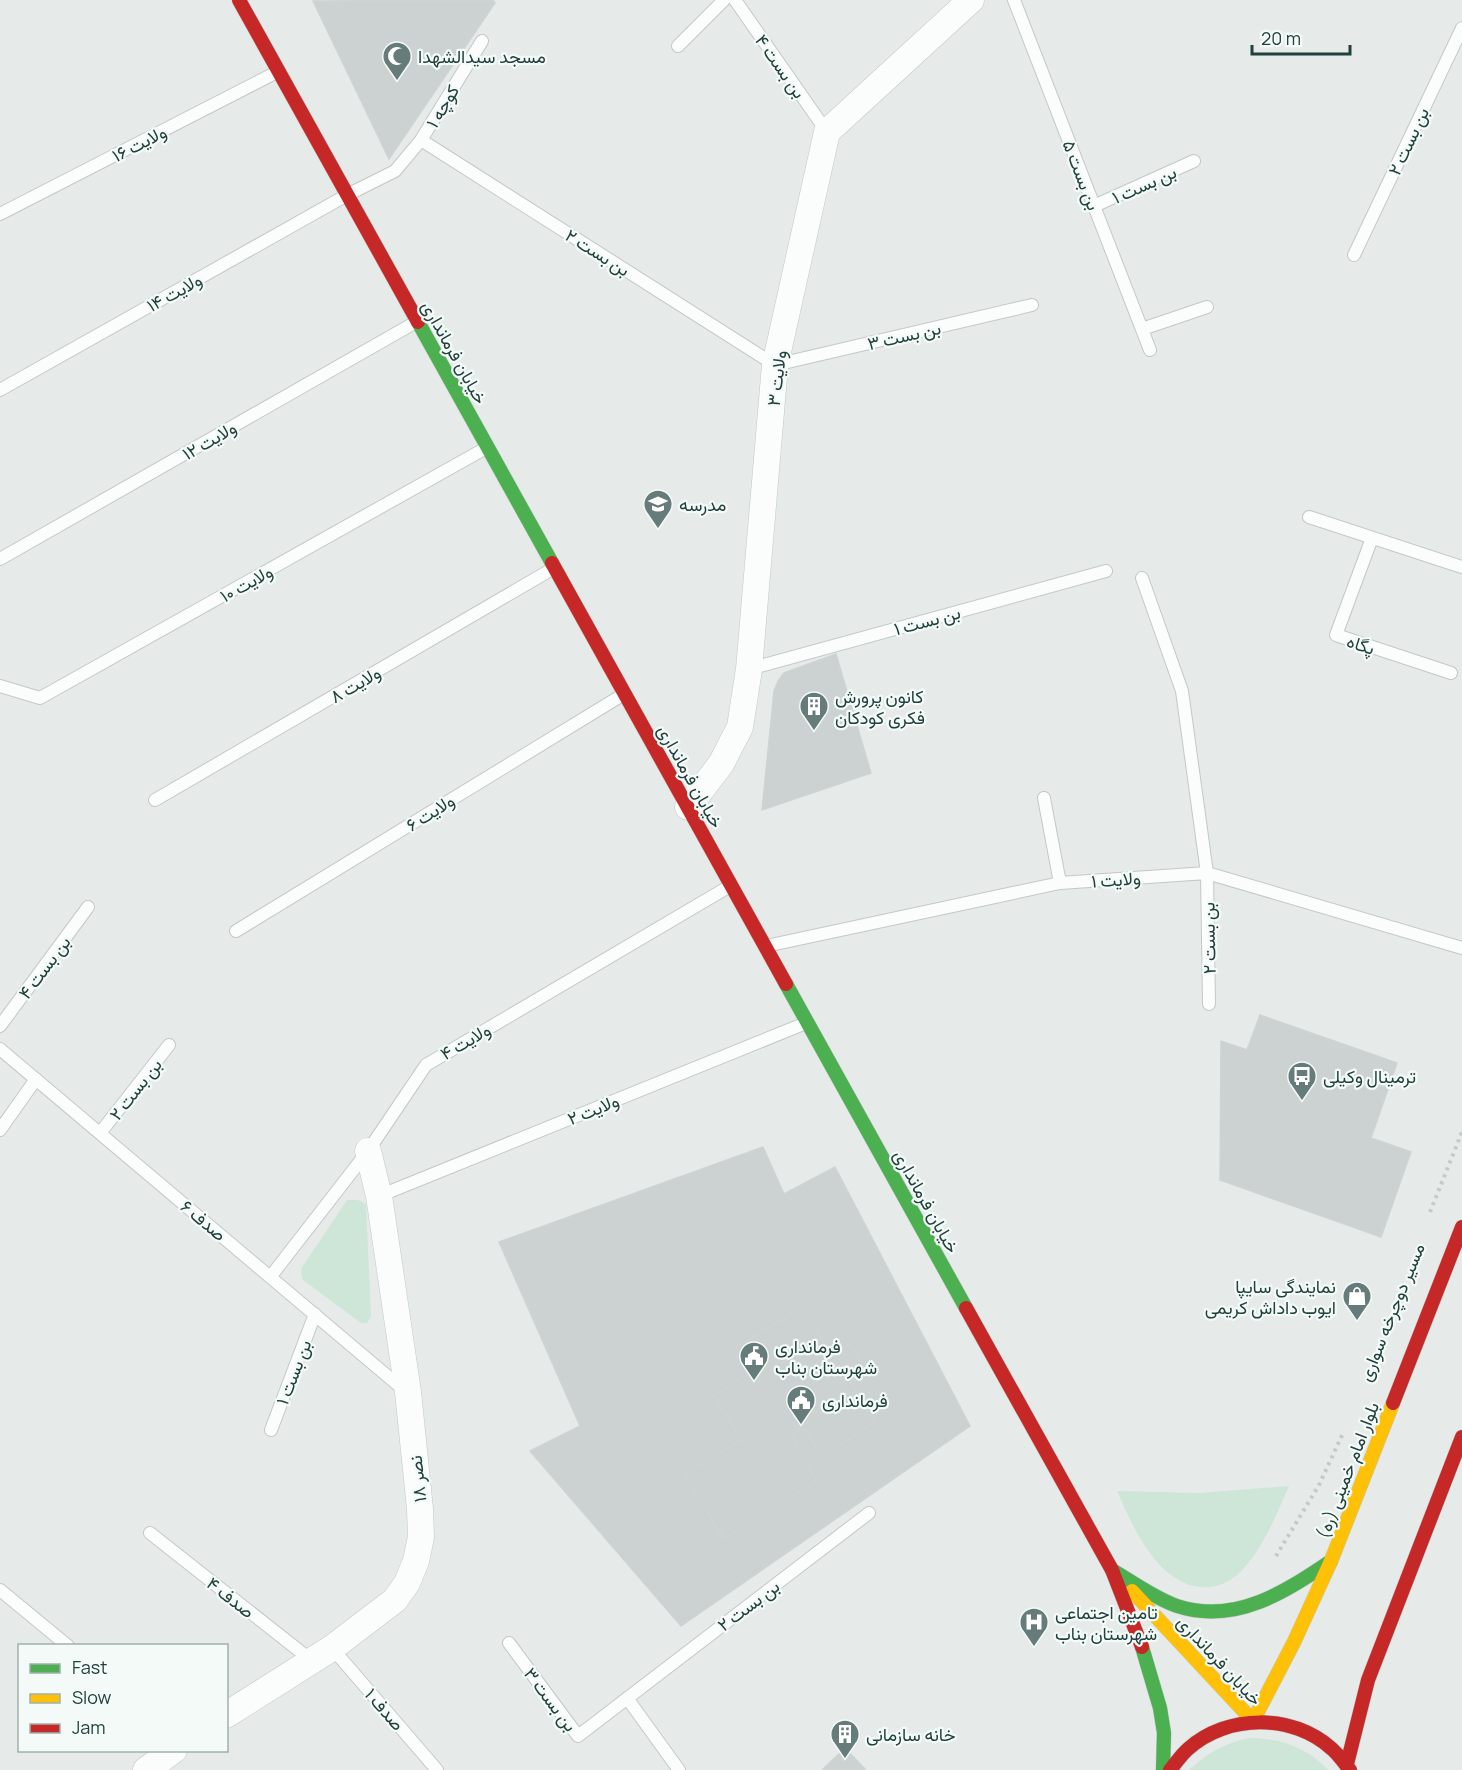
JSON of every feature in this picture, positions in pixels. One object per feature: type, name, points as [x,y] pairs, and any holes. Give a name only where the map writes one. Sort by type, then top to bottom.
[{"type":"main road","name":"خیابان فرمانداری","points":[[239,0],[1112,1570],[1142,1648],[1157,1695],[1164,1730],[1163,1770]]},
{"type":"main road","name":"بلوار امام خمینی (ره)","points":[[1253,1721],[1294,1642],[1331,1561],[1462,1227]]},
{"type":"main road","points":[[1348,1767],[1368,1680],[1462,1437]]},
{"type":"main road","name":"خیابان فرمانداری","points":[[1112,1570],[1177,1606],[1203,1612],[1215,1612],[1238,1611],[1255,1605],[1290,1588],[1331,1561]]},
{"type":"main road","name":"خیابان فرمانداری","points":[[1112,1570],[1253,1721]]},
{"type":"main road","points":[[1170,1770],[1191,1746],[1209,1733],[1230,1725],[1253,1721],[1296,1726],[1332,1748],[1348,1767]]},
{"type":"street","points":[[827,132],[971,0]]},
{"type":"street","name":"ولایت ۳","points":[[688,807],[721,765],[740,727],[749,669],[775,365],[827,132]]},
{"type":"street","name":"نصر ۱۸","points":[[228,1715],[322,1654],[395,1600],[407,1583],[416,1561],[421,1536],[420,1509],[408,1392],[379,1196],[368,1151]]},
{"type":"street","points":[[146,1770],[171,1752]]},
{"type":"lane","points":[[678,46],[724,0]]},
{"type":"lane","name":"بن بست ۴","points":[[735,0],[827,132]]},
{"type":"lane","name":"بن بست ۵","points":[[1014,0],[1150,351]]},
{"type":"lane","name":"بن بست ۲","points":[[1354,255],[1462,28]]},
{"type":"lane","name":"کوچه ۱","points":[[347,195],[395,171],[422,140],[482,41]]},
{"type":"lane","name":"ولایت ۱۶","points":[[0,214],[278,71]]},
{"type":"lane","name":"بن بست ۲","points":[[422,140],[775,365]]},
{"type":"lane","name":"بن بست ۱","points":[[1094,206],[1194,161]]},
{"type":"lane","name":"ولایت ۱۴","points":[[0,390],[347,195]]},
{"type":"lane","name":"بن بست ۳","points":[[775,365],[1032,305]]},
{"type":"lane","points":[[1142,329],[1207,307]]},
{"type":"lane","name":"ولایت ۱۲","points":[[0,559],[418,322]]},
{"type":"lane","name":"ولایت ۱۰","points":[[0,686],[40,698],[488,447]]},
{"type":"lane","points":[[1309,518],[1462,567]]},
{"type":"lane","name":"پگاه","points":[[1372,538],[1336,636],[1451,673]]},
{"type":"lane","name":"ولایت ۸","points":[[155,800],[555,568]]},
{"type":"lane","name":"بن بست ۱","points":[[749,669],[1106,571]]},
{"type":"lane","points":[[1142,578],[1182,691],[1207,873]]},
{"type":"lane","name":"ولایت ۶","points":[[236,932],[624,693]]},
{"type":"lane","points":[[1044,798],[1060,883]]},
{"type":"lane","name":"بن بست ۲","points":[[1207,873],[1209,1004]]},
{"type":"lane","name":"ولایت ۱","points":[[765,946],[1060,883],[1207,873],[1462,948]]},
{"type":"lane","name":"ولایت ۴","points":[[271,1276],[368,1151],[426,1065],[731,886]]},
{"type":"lane","name":"بن بست ۴","points":[[0,1026],[88,908]]},
{"type":"lane","name":"ولایت ۲","points":[[379,1196],[807,1022]]},
{"type":"lane","name":"بن بست ۲","points":[[100,1133],[169,1045]]},
{"type":"lane","name":"صدف ۶","points":[[0,1049],[408,1392]]},
{"type":"lane","points":[[0,1130],[36,1079]]},
{"type":"lane","name":"بن بست ۱","points":[[271,1430],[315,1314]]},
{"type":"lane","name":"بن بست ۲","points":[[627,1698],[869,1512]]},
{"type":"lane","name":"صدف ۴","points":[[150,1533],[322,1654]]},
{"type":"lane","points":[[0,1590],[66,1644]]},
{"type":"lane","name":"بن بست ۳","points":[[509,1643],[578,1736],[627,1698]]},
{"type":"lane","name":"صدف ۱","points":[[322,1654],[437,1770]]},
{"type":"lane","points":[[627,1698],[679,1770]]},
{"type":"path","points":[[1428,1218],[1462,1132]]},
{"type":"path","points":[[1275,1557],[1320,1485],[1346,1425]]},
{"type":"green space","points":[[347,1200],[358,1200],[366,1204],[371,1316],[367,1323],[361,1323],[303,1280],[301,1274],[302,1267]]},
{"type":"green space","points":[[1289,1486],[1265,1538],[1252,1558],[1236,1576],[1214,1587],[1201,1587],[1186,1583],[1172,1576],[1159,1565],[1139,1536],[1117,1491],[1200,1493]]},
{"type":"green space","points":[[1249,1738],[1292,1745],[1311,1755],[1328,1770],[1189,1770],[1217,1750]]},
{"type":"building","name":"مسجد سیدالشهدا","points":[[493,0],[495,3],[389,159],[313,1]]},
{"type":"building","name":"کانون پرورش فکری کودکان","points":[[836,654],[871,773],[762,810],[774,691],[778,681],[784,673]]},
{"type":"building","name":"ترمینال وکیلی","points":[[1260,1015],[1397,1063],[1371,1138],[1411,1152],[1381,1237],[1220,1180],[1221,1041],[1247,1050]]},
{"type":"building","name":"فرمانداری شهرستان بناب","points":[[763,1147],[784,1194],[835,1167],[970,1426],[681,1626],[530,1451],[580,1426],[499,1242]]},
{"type":"building","name":"فرمانداری","points":[[803,1307],[830,1354],[850,1344],[866,1373],[851,1383],[875,1422],[821,1457],[804,1428],[791,1435],[816,1481],[724,1539],[685,1475],[742,1440],[713,1396],[751,1372],[735,1347]]},
{"type":"building","name":"خانه سازمانی","points":[[845,1748],[866,1770],[822,1770]]},
{"type":"traffic: fast","points":[[418,322],[552,563]]},
{"type":"traffic: fast","points":[[786,984],[966,1308]]},
{"type":"traffic: fast","points":[[1112,1570],[1168,1603],[1198,1611],[1219,1611],[1239,1608],[1277,1594],[1331,1561]]},
{"type":"traffic: fast","points":[[1142,1647],[1160,1708],[1164,1733],[1163,1770]]},
{"type":"traffic: slow","points":[[1253,1721],[1294,1642],[1331,1561],[1393,1403]]},
{"type":"traffic: slow","points":[[1132,1591],[1253,1721]]},
{"type":"traffic: jam","points":[[239,0],[418,322]]},
{"type":"traffic: jam","points":[[552,563],[786,984]]},
{"type":"traffic: jam","points":[[1393,1403],[1462,1227]]},
{"type":"traffic: jam","points":[[966,1308],[1112,1570],[1142,1647]]},
{"type":"traffic: jam","points":[[1347,1764],[1368,1680],[1462,1437]]},
{"type":"traffic: jam","points":[[1170,1770],[1185,1751],[1204,1737],[1221,1729],[1260,1722],[1299,1729],[1316,1737],[1335,1751],[1350,1770]]},
{"type":"place","name":"مسجد سیدالشهدا","points":[[397,82]]},
{"type":"place","name":"مدرسه","points":[[658,530]]},
{"type":"place","name":"کانون پرورش فکری کودکان","points":[[814,732]]},
{"type":"place","name":"ترمینال وکیلی","points":[[1302,1102]]},
{"type":"place","name":"نمایندگی سایپا ایوب داداش کریمی","points":[[1357,1322]]},
{"type":"place","name":"فرمانداری شهرستان بناب","points":[[754,1382]]},
{"type":"place","name":"فرمانداری","points":[[801,1426]]},
{"type":"place","name":"تامین اجتماعی شهرستان بناب","points":[[1034,1648]]},
{"type":"place","name":"خانه سازمانی","points":[[845,1760]]}]
